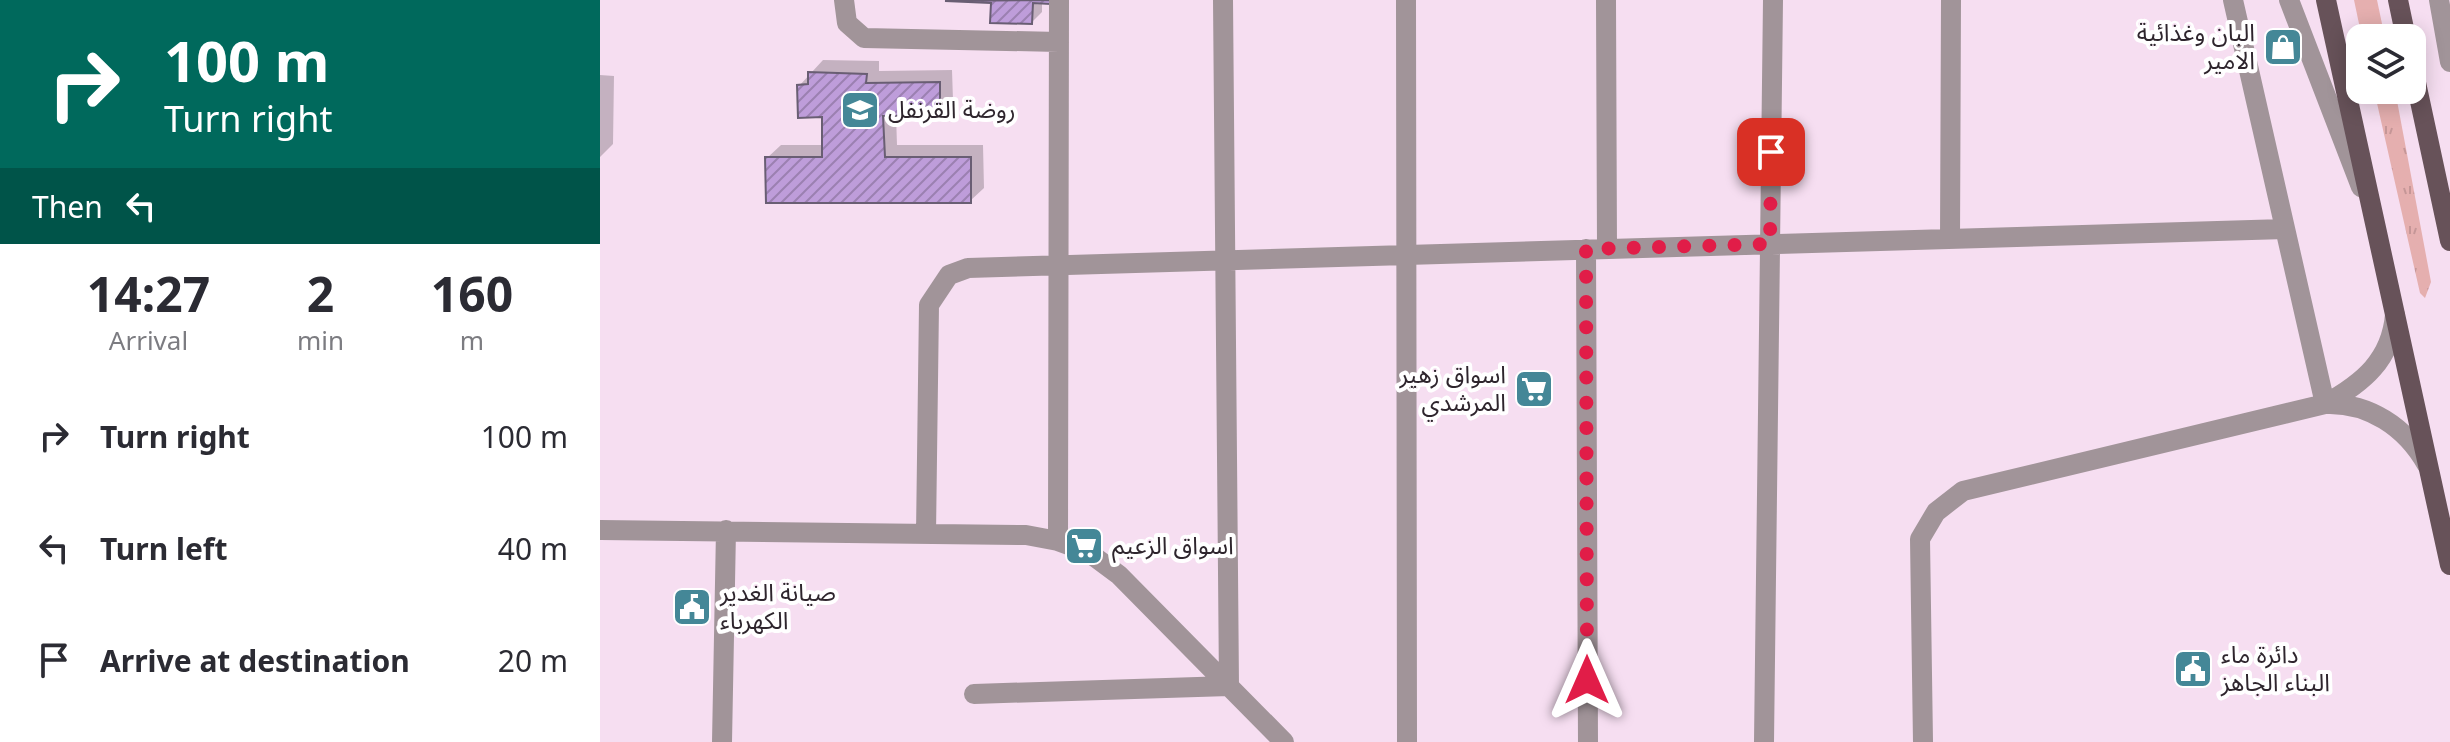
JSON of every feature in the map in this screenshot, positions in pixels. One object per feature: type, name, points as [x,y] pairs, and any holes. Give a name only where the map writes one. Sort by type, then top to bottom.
[{"type":"main road","points":[[2326,0],[2450,565]]},
{"type":"main road","points":[[2398,0],[2403,24]]},
{"type":"main road","points":[[2421,104],[2450,241]]},
{"type":"street","points":[[844,0],[847,23],[864,38],[1059,42]]},
{"type":"street","points":[[1058,541],[1059,0]]},
{"type":"street","points":[[1223,0],[1229,686]]},
{"type":"street","points":[[1406,0],[1407,742]]},
{"type":"street","points":[[1588,742],[1596,248],[1606,0]]},
{"type":"street","points":[[1764,742],[1773,0]]},
{"type":"street","points":[[1950,239],[1951,0]]},
{"type":"street","points":[[2233,0],[2325,404]]},
{"type":"street","points":[[2289,0],[2376,227]]},
{"type":"street","points":[[2439,0],[2450,62]]},
{"type":"street","points":[[926,534],[928,316],[932,295],[949,275],[968,268],[2285,229]]},
{"type":"street","points":[[2325,404],[2373,371],[2390,345],[2395,311]]},
{"type":"street","points":[[1923,742],[1920,539],[1925,526],[1947,501],[1979,485],[2325,404],[2356,406],[2386,420],[2421,453],[2432,475]]},
{"type":"street","points":[[600,530],[1026,535],[1058,541],[1088,552],[1119,575],[1284,742]]},
{"type":"street","points":[[722,742],[726,530]]},
{"type":"street","points":[[974,694],[1229,686]]},
{"type":"green space","points":[[2354,0],[2377,0],[2382,24],[2359,24]]},
{"type":"green space","points":[[2377,104],[2398,104],[2431,282],[2425,298],[2420,293]]},
{"type":"building","points":[[1050,0],[1050,4],[1033,3],[1032,24],[990,23],[991,3],[945,1]]},
{"type":"building","points":[[808,72],[867,74],[866,83],[940,82],[940,115],[883,116],[885,157],[971,157],[971,203],[766,203],[765,157],[822,157],[822,117],[798,118],[797,85],[808,84]]},
{"type":"place","name":"البان وغذائية الامير","points":[[2283,47]]},
{"type":"place","name":"روضة القرنفل","points":[[860,110]]},
{"type":"place","name":"اسواق زهير المرشدي","points":[[1534,389]]},
{"type":"place","name":"اسواق الزعيم","points":[[1084,546]]},
{"type":"place","name":"صيانة الغدير الكهرباء","points":[[692,607]]},
{"type":"place","name":"دائرة ماء البناء الجاهز","points":[[2193,669]]},
{"type":"route","points":[[1587,680],[1586,249],[1770,244],[1771,152]]}]
